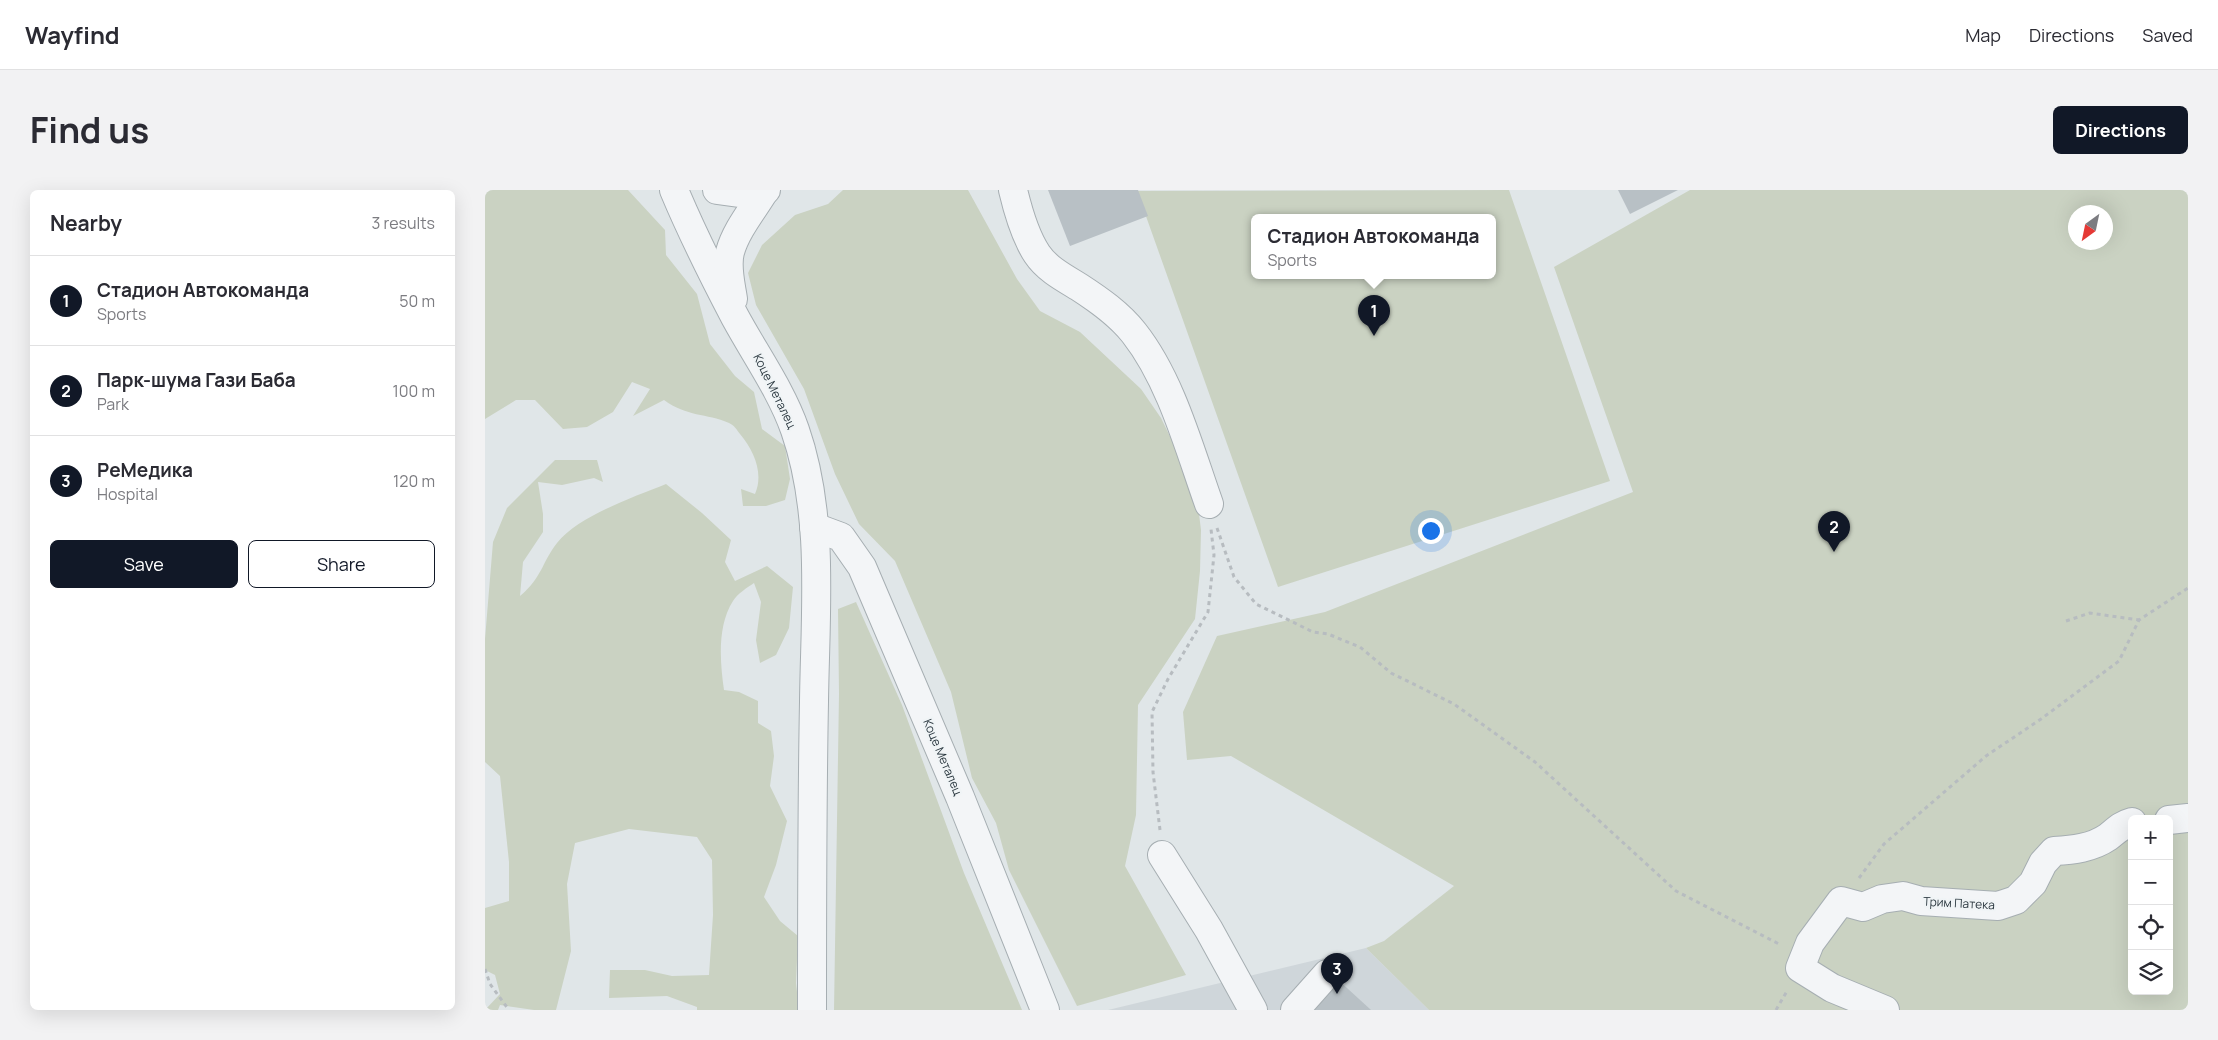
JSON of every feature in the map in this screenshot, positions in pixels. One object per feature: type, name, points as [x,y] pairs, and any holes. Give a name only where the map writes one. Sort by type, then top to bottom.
[{"type":"street","name":"Коце Металец","points":[[674,190],[692,233],[736,318],[762,362],[794,429],[804,462],[813,527],[815,609],[812,1010]]},
{"type":"street","points":[[717,190],[739,193],[766,190]]},
{"type":"street","name":"Коце Металец","points":[[736,318],[729,268],[729,253],[738,232],[766,190]]},
{"type":"street","points":[[1013,190],[1018,211],[1037,254],[1055,272],[1111,309],[1134,333],[1157,368],[1184,432],[1209,504]]},
{"type":"street","name":"Коце Металец","points":[[813,527],[841,537],[862,567],[961,797],[1045,1010]]},
{"type":"street","points":[[2173,820],[2188,818]]},
{"type":"street","name":"Трим Патека","points":[[1841,901],[1863,907],[1882,899],[1903,896],[1921,901],[1998,906],[2016,900],[2033,883],[2043,863],[2054,851],[2077,850],[2107,838],[2122,824],[2128,823]]},
{"type":"street","points":[[1162,856],[1209,930],[1253,1010]]},
{"type":"street","points":[[1841,901],[1810,943],[1800,968],[1832,988],[1885,1010]]},
{"type":"street","points":[[1295,1010],[1327,974]]},
{"type":"path","points":[[1162,856],[1153,772],[1152,712],[1208,612],[1214,555],[1209,504]]},
{"type":"path","points":[[1209,504],[1234,577],[1256,604],[1313,632],[1328,634],[1360,647],[1391,673],[1454,704],[1535,762],[1676,891],[1784,947],[1800,968]]},
{"type":"path","points":[[1841,901],[1884,844],[1978,762],[2041,719],[2119,660],[2139,620],[2188,588]]},
{"type":"path","points":[[2066,621],[2090,613],[2139,620]]},
{"type":"path","points":[[485,969],[490,984],[509,1010]]},
{"type":"shaded area","points":[[1366,948],[1429,1010],[1108,1010]]},
{"type":"green space","points":[[485,190],[628,190],[665,230],[666,255],[697,294],[710,344],[735,376],[754,392],[762,429],[785,446],[790,479],[785,500],[766,506],[743,506],[741,489],[755,494],[758,486],[758,470],[750,448],[735,428],[721,420],[689,412],[664,400],[633,416],[650,389],[632,382],[613,412],[587,427],[563,429],[535,400],[516,400],[485,419]]},
{"type":"green space","points":[[843,190],[968,190],[1017,279],[1040,311],[1080,332],[1141,389],[1161,418],[1196,490],[1201,530],[1200,571],[1195,619],[1138,705],[1136,815],[1125,866],[1186,975],[1077,1006],[1009,870],[996,823],[972,778],[951,692],[895,561],[859,524],[835,474],[804,389],[756,305],[748,273],[762,245],[795,215],[828,204]]},
{"type":"green space","points":[[1509,190],[1610,481],[1278,587],[1137,191]]},
{"type":"green space","points":[[1690,190],[2188,190],[2188,1010],[1429,1010],[1366,948],[1384,941],[1454,886],[1231,756],[1187,760],[1183,712],[1217,636],[1325,612],[1633,492],[1554,267]]},
{"type":"green space","points":[[555,460],[597,460],[603,482],[594,478],[562,485],[538,482],[543,514],[543,532],[523,562],[520,596],[533,583],[552,550],[566,533],[607,508],[666,484],[702,513],[731,540],[725,562],[735,581],[767,566],[793,587],[789,628],[776,655],[760,663],[756,640],[761,602],[754,583],[737,596],[724,622],[721,644],[721,668],[724,690],[739,692],[758,701],[758,723],[771,731],[774,756],[770,786],[787,821],[776,865],[764,897],[780,921],[798,936],[796,983],[799,1010],[697,1010],[697,1007],[667,996],[609,998],[610,970],[645,970],[672,976],[709,975],[713,915],[712,860],[697,837],[629,829],[575,843],[567,884],[571,951],[556,1010],[534,1010],[500,1005],[498,1010],[485,1010],[500,994],[495,975],[485,970],[485,908],[509,901],[509,862],[500,776],[485,762],[485,639],[493,542],[507,508]]},
{"type":"green space","points":[[856,602],[902,705],[964,873],[1022,1010],[834,1010],[839,694],[838,609]]},
{"type":"building","points":[[1048,190],[1138,190],[1148,216],[1070,246]]},
{"type":"building","points":[[1618,190],[1678,190],[1630,214]]},
{"type":"building","points":[[1336,978],[1371,1010],[1306,1010]]},
{"type":"place","name":"Стадион Автокоманда","points":[[1374,336]]},
{"type":"place","name":"Парк-шума Гази Баба","points":[[1834,552]]},
{"type":"place","name":"РеМедика","points":[[1337,994]]}]
